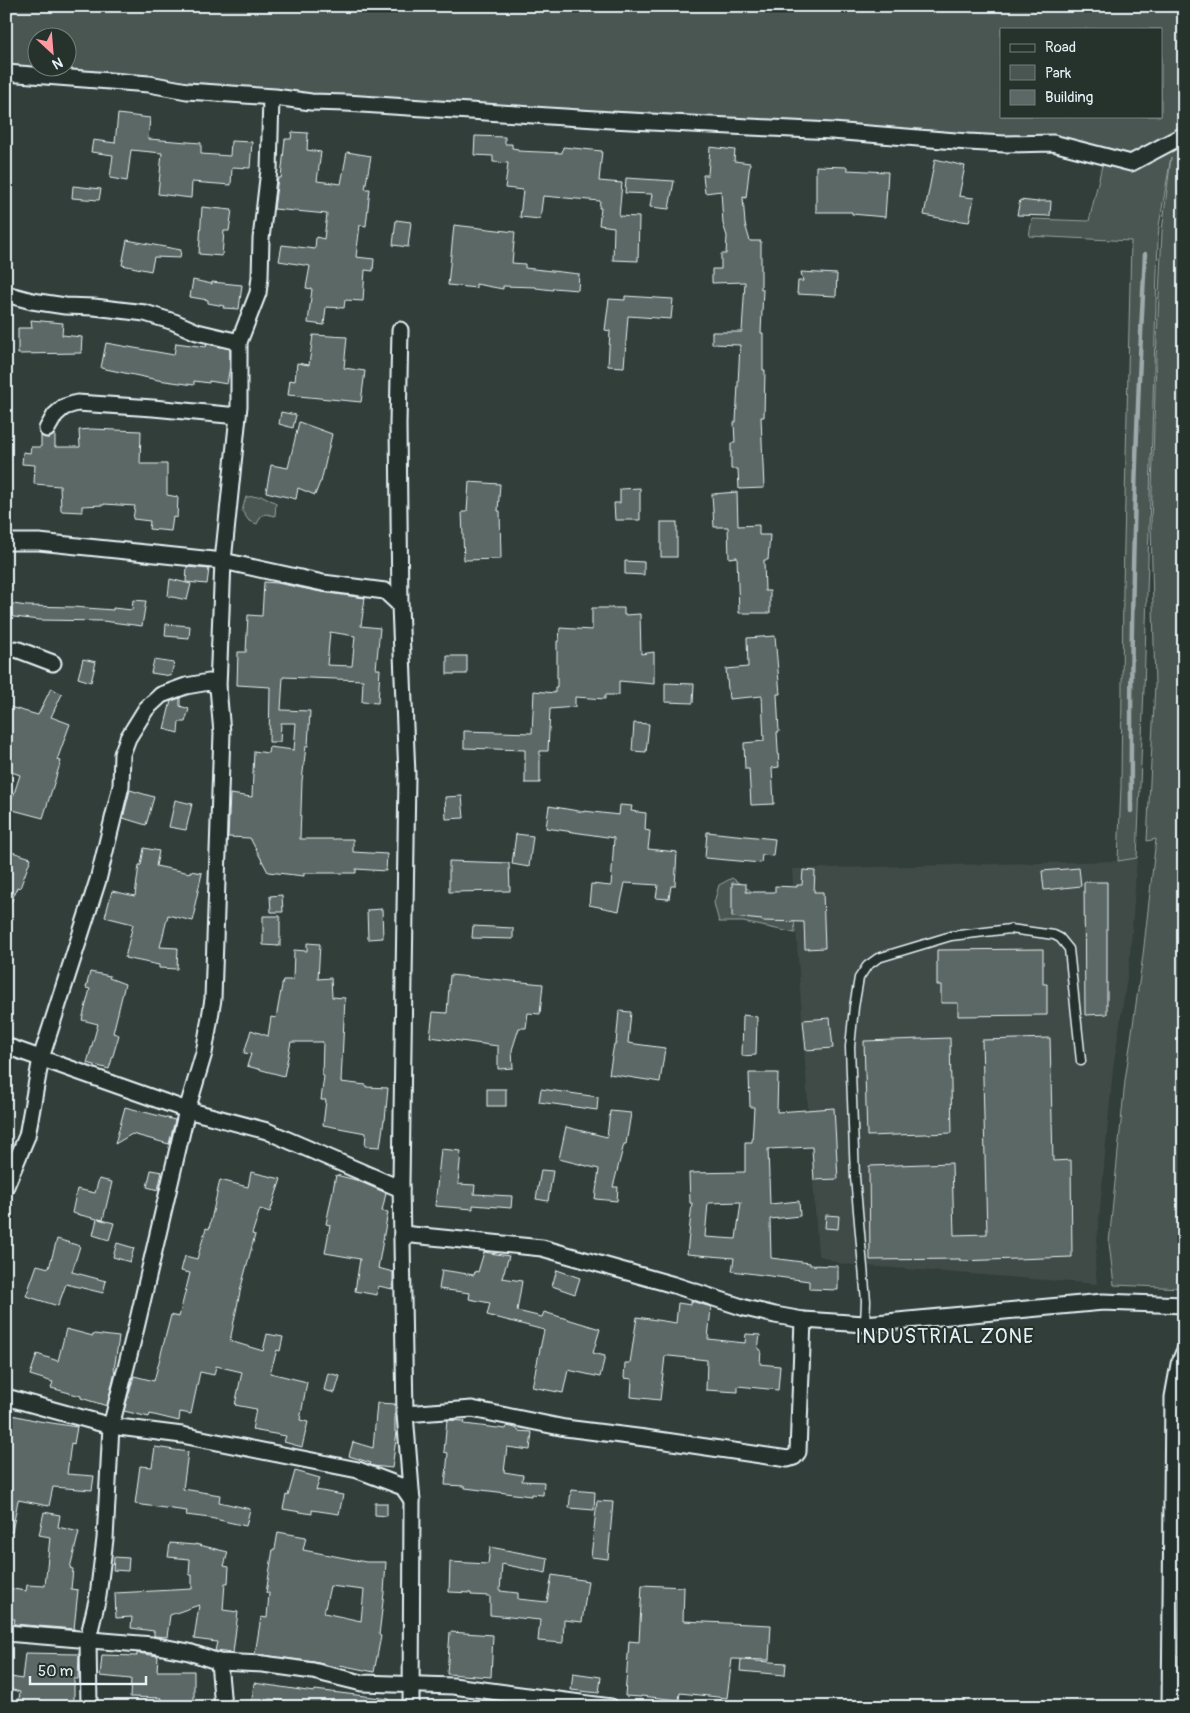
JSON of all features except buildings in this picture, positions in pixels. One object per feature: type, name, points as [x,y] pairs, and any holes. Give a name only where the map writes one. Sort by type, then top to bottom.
[{"type":"street","points":[[6,73],[149,84],[188,91],[311,102],[832,131],[1004,144],[1053,143],[1131,163],[1184,135]]},
{"type":"street","points":[[89,1707],[88,1639],[98,1596],[105,1539],[111,1426],[187,1110],[204,1053],[213,999],[222,733],[218,687],[223,561],[238,416],[239,342],[258,293],[261,239],[269,170],[271,98]]},
{"type":"street","points":[[6,294],[32,301],[146,313],[197,332],[239,342]]},
{"type":"street","points":[[400,330],[398,424],[400,605],[407,776],[401,1190],[405,1414],[412,1502],[411,1707]]},
{"type":"street","points":[[48,429],[55,415],[64,407],[76,403],[238,416]]},
{"type":"street","points":[[6,542],[40,542],[223,561],[323,583],[385,592],[400,605]]},
{"type":"street","points":[[6,651],[16,650],[53,662]]},
{"type":"street","points":[[6,1186],[27,1136],[41,1058],[98,880],[121,786],[122,754],[128,738],[146,709],[161,695],[201,683],[209,682],[218,687]]},
{"type":"street","points":[[6,1046],[187,1110],[267,1131],[401,1190]]},
{"type":"street","points":[[402,1234],[542,1248],[674,1285],[745,1308],[803,1320],[865,1324],[1103,1302],[1184,1305]]},
{"type":"street","points":[[405,1414],[472,1409],[565,1428],[788,1459],[794,1457],[798,1452],[803,1320]]},
{"type":"street","points":[[1170,1707],[1173,1397],[1179,1364],[1184,1352]]},
{"type":"street","points":[[6,1397],[111,1426],[182,1435],[358,1470],[404,1487],[412,1502]]},
{"type":"street","points":[[6,1633],[152,1645],[188,1652],[219,1662],[264,1664],[313,1671],[362,1684],[453,1686],[611,1707]]},
{"type":"street","points":[[219,1662],[223,1707]]},
{"type":"lane","points":[[865,1324],[866,1301],[855,1177],[850,1047],[854,1007],[860,978],[867,966],[878,958],[951,936],[1010,929],[1054,934],[1069,949],[1081,1061]]},
{"type":"shaded area","points":[[1137,858],[1130,958],[1113,1069],[1095,1263],[1097,1284],[842,1264],[818,1255],[792,869],[1118,861]]},
{"type":"green space","points":[[6,6],[1184,6],[1184,1288],[1114,1285],[1109,1243],[1125,1081],[1143,955],[1156,839],[1147,841],[1155,685],[1151,525],[1162,231],[1171,157],[1158,241],[1137,858],[1118,861],[1131,241],[1029,236],[1032,219],[1089,221],[1104,157],[1005,144],[76,78],[78,78],[78,28],[28,28],[28,75],[6,73]]},
{"type":"green space","points":[[263,496],[276,503],[275,516],[266,514],[261,516],[257,524],[249,521],[242,511],[246,497]]},
{"type":"green space","points":[[732,878],[754,893],[793,894],[795,933],[743,922],[719,922],[714,903],[719,885]]},
{"type":"waterway","points":[[1131,811],[1134,532],[1145,254]]},
{"type":"district","name":"INDUSTRIAL ZONE","points":[[945,1336]]}]
